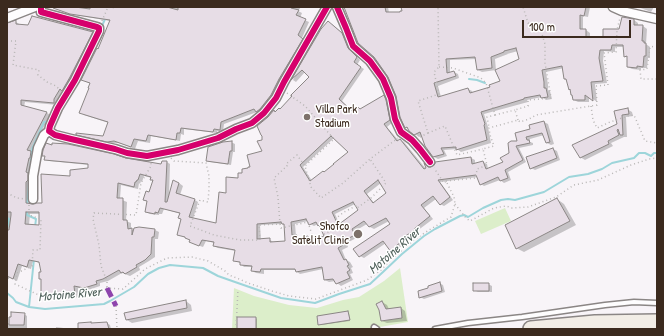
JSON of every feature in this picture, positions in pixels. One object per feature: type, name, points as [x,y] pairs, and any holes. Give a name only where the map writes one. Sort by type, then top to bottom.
[{"type":"highway","points":[[530,329],[595,323],[657,322]]},
{"type":"street","points":[[7,18],[36,7]]},
{"type":"street","points":[[33,199],[33,176],[38,148],[44,135],[49,130],[65,95],[75,80],[99,31],[97,26],[41,12],[41,7]]},
{"type":"street","points":[[49,130],[56,135],[127,153],[152,156],[218,138],[252,123],[264,113],[276,98],[328,7]]},
{"type":"street","points":[[337,7],[353,46],[370,61],[383,79],[391,98],[395,119],[401,132],[420,149],[430,162]]},
{"type":"street","points":[[612,7],[622,12],[657,19]]},
{"type":"lane","points":[[435,329],[468,323],[605,305],[634,302],[657,303]]},
{"type":"path","points":[[99,28],[108,7],[116,7]]},
{"type":"path","points":[[428,133],[418,101],[439,94],[434,72],[439,67],[438,7]]},
{"type":"path","points":[[370,159],[386,183],[371,198],[357,208],[356,206],[344,212],[335,219],[338,226],[327,233],[313,238],[308,222],[281,228],[278,196],[274,178],[287,166],[286,164],[297,156],[304,166],[311,188],[321,198],[343,183],[370,159],[396,139],[408,138],[428,133],[445,126],[457,155],[483,149],[494,146],[490,135],[487,117],[528,106],[528,100],[551,98],[545,63],[545,44],[541,31],[536,26],[528,23],[523,7]]},
{"type":"path","points":[[489,128],[518,120],[520,122],[536,115],[597,105],[596,86],[608,84],[604,53],[616,52],[617,30],[622,12]]},
{"type":"path","points":[[7,41],[16,41],[13,66],[40,70],[38,75],[47,82],[56,86],[65,95]]},
{"type":"path","points":[[657,46],[650,47],[647,68],[640,70],[641,79],[657,79]]},
{"type":"path","points":[[439,67],[453,68],[481,78],[486,83],[495,115]]},
{"type":"path","points":[[281,89],[305,106],[334,140],[304,166]]},
{"type":"path","points":[[590,106],[593,120],[597,128],[610,122],[634,115],[645,141],[657,143]]},
{"type":"path","points":[[515,110],[518,120]]},
{"type":"path","points":[[430,162],[444,183],[446,181],[476,178],[477,169],[486,165],[483,149]]},
{"type":"path","points":[[165,153],[174,161],[206,164],[209,176],[208,202],[200,200],[190,226],[214,235],[240,240],[260,240],[259,225],[280,224]]},
{"type":"path","points":[[107,288],[107,280],[101,266],[99,245],[93,219],[94,213],[136,215],[141,183],[151,166],[152,156]]},
{"type":"path","points":[[454,204],[470,221],[494,208],[506,206],[512,208],[528,207],[556,197],[574,185],[598,180],[631,165],[657,158]]},
{"type":"path","points":[[33,199],[29,202],[29,215],[41,219],[40,250],[33,250],[32,266],[17,273],[15,284],[43,298],[68,299],[107,288],[123,288],[145,269],[167,258],[192,257],[208,260],[229,275],[240,278],[248,283],[289,296],[316,299],[367,280],[381,270],[414,240],[451,217],[454,197],[446,181]]},
{"type":"path","points":[[7,193],[17,198],[33,199]]},
{"type":"path","points":[[236,329],[238,289]]},
{"type":"path","points":[[116,306],[117,329]]},
{"type":"green space","points":[[505,208],[511,221],[481,234],[475,221]]},
{"type":"green space","points":[[400,268],[408,322],[369,329],[232,329],[234,288],[254,296],[289,305],[317,308],[359,297],[384,281]]},
{"type":"building","points":[[90,7],[167,7],[178,10],[178,7],[291,7],[299,10],[296,15],[306,19],[298,35],[303,39],[271,95],[256,112],[254,109],[221,122],[220,130],[214,129],[213,132],[181,128],[180,133],[177,133],[176,140],[148,135],[146,141],[134,139],[131,147],[114,141],[107,142],[76,135],[76,133],[103,136],[108,122],[79,113],[90,83],[81,80],[97,48],[98,49],[110,20],[70,14],[53,8],[90,9]]},
{"type":"building","points":[[344,7],[385,7],[386,12],[400,12],[402,11],[401,7],[586,7],[584,16],[580,15],[580,29],[586,29],[586,37],[603,37],[603,29],[619,29],[622,17],[634,19],[634,25],[643,25],[642,41],[646,43],[646,56],[644,56],[643,67],[627,67],[627,56],[624,57],[623,45],[612,45],[611,50],[600,50],[599,58],[603,81],[591,82],[593,101],[585,95],[585,100],[573,100],[566,79],[564,79],[562,66],[542,70],[544,88],[546,88],[548,97],[541,98],[540,95],[524,98],[481,112],[485,124],[487,140],[456,150],[456,147],[441,148],[444,154],[433,157],[425,146],[420,132],[414,135],[407,127],[405,128],[400,117],[396,96],[388,77],[374,57],[358,43]],"holes":[[[516,48],[519,59],[495,70],[500,81],[489,85],[490,87],[470,93],[468,88],[438,97],[434,83],[456,76],[454,71],[447,73],[446,59],[475,57],[477,70],[492,68],[491,57],[504,51]]]},
{"type":"building","points":[[32,16],[93,32],[62,91],[60,89],[54,99],[54,103],[21,100],[21,105],[47,112],[27,150],[31,151],[26,172],[28,173],[28,180],[26,182],[26,203],[42,203],[41,174],[70,176],[70,170],[88,168],[88,164],[44,160],[45,156],[42,156],[46,143],[52,145],[52,143],[68,144],[126,158],[161,164],[162,161],[167,161],[165,202],[167,202],[173,180],[179,183],[176,193],[195,199],[189,217],[216,223],[219,192],[226,193],[226,177],[238,178],[238,173],[242,173],[242,169],[250,167],[247,155],[262,151],[257,141],[262,140],[262,136],[257,126],[274,110],[275,112],[279,108],[280,109],[292,96],[291,95],[309,77],[302,70],[291,80],[321,29],[328,21],[342,33],[348,48],[357,57],[354,62],[361,67],[339,99],[352,111],[358,107],[360,109],[384,95],[390,120],[384,124],[397,141],[400,139],[424,169],[426,168],[424,163],[428,167],[431,167],[435,164],[435,162],[471,157],[472,164],[483,161],[486,169],[503,162],[500,158],[509,153],[508,143],[511,141],[517,141],[515,133],[530,129],[529,125],[544,121],[550,142],[546,143],[542,133],[526,137],[530,143],[516,146],[523,160],[505,170],[508,178],[500,181],[498,177],[480,185],[476,175],[438,180],[450,197],[440,205],[433,196],[421,205],[430,216],[414,229],[415,230],[399,240],[401,242],[396,246],[397,248],[391,252],[383,241],[359,257],[353,249],[390,224],[386,218],[369,227],[364,221],[352,229],[355,235],[343,241],[345,244],[338,248],[344,260],[346,259],[349,265],[347,266],[350,270],[347,272],[350,278],[336,284],[333,279],[324,280],[322,267],[296,272],[295,269],[261,269],[260,272],[251,271],[252,266],[240,265],[240,262],[233,261],[235,250],[213,246],[214,242],[202,240],[199,246],[189,242],[190,240],[185,237],[177,235],[181,219],[178,218],[180,213],[160,208],[158,213],[155,212],[155,214],[145,212],[147,201],[143,200],[146,191],[149,192],[153,180],[150,180],[151,177],[140,174],[134,187],[118,183],[117,198],[123,198],[123,220],[127,220],[128,229],[132,228],[132,235],[134,228],[139,227],[155,229],[154,237],[152,237],[151,254],[145,260],[136,265],[137,267],[125,274],[123,272],[121,273],[119,270],[103,279],[96,281],[97,284],[84,288],[74,286],[75,295],[58,297],[44,296],[41,295],[41,279],[39,279],[39,272],[41,272],[39,262],[29,260],[27,267],[18,264],[13,279],[7,276],[7,230],[9,230],[11,212],[7,212],[7,23],[16,20],[16,24],[28,25]],"holes":[[[331,136],[348,152],[324,172],[323,171],[310,181],[300,165]],[[378,180],[386,193],[373,203],[364,191]],[[353,202],[358,210],[338,225],[332,212]],[[26,212],[39,212],[39,225],[25,224]],[[306,219],[309,225],[316,222],[324,236],[310,242],[308,236],[297,239],[297,235],[292,235],[291,222]],[[281,222],[284,224],[285,241],[270,242],[270,238],[257,239],[257,224]]]},
{"type":"building","points":[[628,108],[629,114],[622,115],[623,135],[620,135],[618,129],[619,135],[608,141],[609,144],[580,158],[572,145],[617,124],[614,111]]},
{"type":"building","points":[[232,141],[232,151],[230,151],[228,164],[206,161],[208,147],[223,142]]},
{"type":"building","points":[[553,148],[557,158],[530,169],[526,157]]},
{"type":"building","points":[[557,198],[570,221],[516,249],[505,225]]},
{"type":"building","points":[[440,282],[442,291],[419,298],[418,291]]},
{"type":"building","points":[[473,283],[489,283],[489,291],[473,291]]},
{"type":"building","points":[[186,300],[187,308],[126,320],[124,313]]},
{"type":"building","points":[[382,301],[386,309],[401,307],[402,318],[381,321],[376,304]]},
{"type":"building","points":[[348,311],[350,320],[318,325],[317,316]]},
{"type":"building","points":[[11,312],[25,313],[24,325],[9,325],[9,317],[11,317]]},
{"type":"building","points":[[237,317],[256,317],[256,329],[237,329]]},
{"type":"building","points":[[107,322],[109,329],[78,329],[78,323]]},
{"type":"waterway","points":[[101,28],[106,17]]},
{"type":"waterway","points":[[469,79],[485,83]]},
{"type":"waterway","points":[[27,205],[32,149],[44,122],[50,121]]},
{"type":"waterway","name":"Motoine River","points":[[7,293],[16,302],[29,307],[45,309],[104,304],[134,287],[148,274],[159,268],[170,265],[203,268],[218,276],[281,298],[315,303],[370,284],[424,236],[460,216],[464,215],[468,217],[501,200],[515,200],[544,192],[569,177],[588,174],[602,169],[612,163],[634,158],[639,153],[645,153],[651,156],[654,153],[657,153]]},
{"type":"waterway","points":[[27,209],[27,215],[36,219],[35,227]]},
{"type":"waterway","points":[[7,218],[9,219],[7,228]]},
{"type":"waterway","points":[[29,307],[34,259]]},
{"type":"marked path","points":[[107,288],[116,306]]},
{"type":"cycle path","points":[[41,7],[41,12],[99,28],[99,31],[75,80],[58,108],[49,131],[55,135],[127,153],[147,156],[178,150],[218,138],[252,123],[264,113],[276,98],[327,7]]},
{"type":"cycle path","points":[[337,7],[353,46],[370,61],[383,79],[391,98],[395,119],[401,132],[412,140],[430,162]]},
{"type":"place","name":"Villa Park Stadium","points":[[307,117]]},
{"type":"place","name":"Shofco Satelit Clinic","points":[[358,234]]}]
